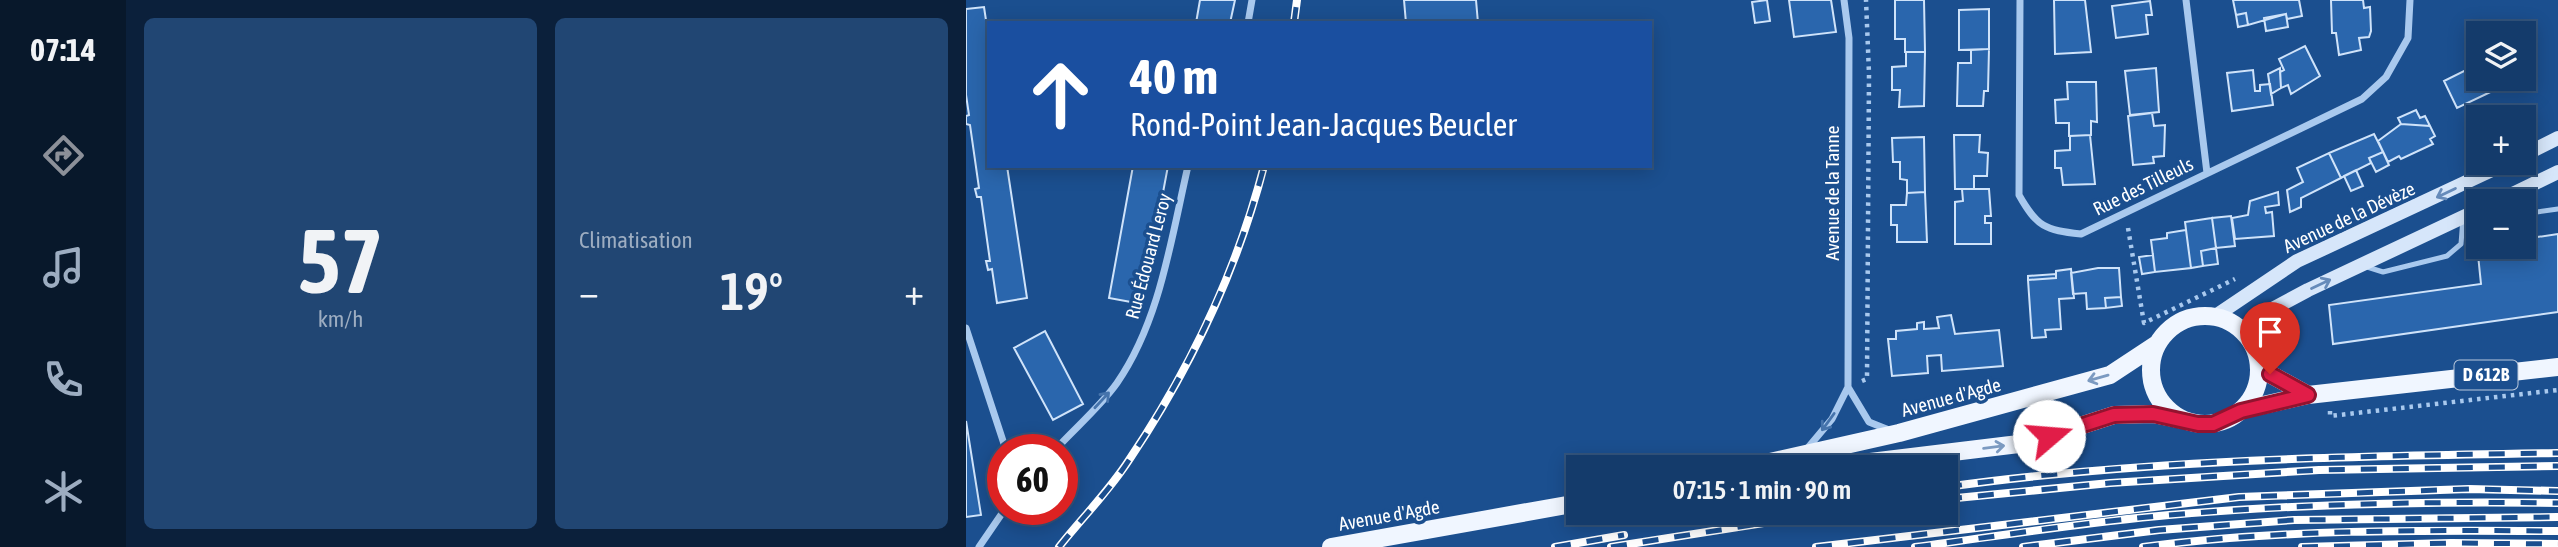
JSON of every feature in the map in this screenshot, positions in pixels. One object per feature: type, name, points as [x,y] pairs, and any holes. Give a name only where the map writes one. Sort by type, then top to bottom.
[{"type":"main road","points":[[2536,149],[2558,138]]},
{"type":"main road","points":[[2534,189],[2558,172]]},
{"type":"main road","name":"Avenue de la Dévèze","points":[[2214,317],[2297,261],[2481,175]]},
{"type":"main road","points":[[2242,331],[2265,313],[2466,216]]},
{"type":"main road","points":[[1928,455],[2027,443],[2114,415],[2153,414],[2183,420],[2213,424],[2241,411],[2257,384],[2259,368],[2251,342],[2242,331],[2214,317],[2181,321],[2157,344],[2151,361],[2151,379],[2157,396],[2168,410],[2183,420]]},
{"type":"main road","name":"Avenue d'Agde","points":[[1794,455],[1899,433],[2110,375],[2157,344]]},
{"type":"main road","name":"D 612B","points":[[2241,411],[2308,395],[2558,367]]},
{"type":"main road","points":[[2259,368],[2308,395]]},
{"type":"main road","name":"Avenue d'Agde","points":[[1331,547],[1566,505]]},
{"type":"street","points":[[1248,21],[1252,0]]},
{"type":"street","name":"Avenue de la Tanne","points":[[1802,453],[1832,419],[1848,387],[1849,38],[1844,0]]},
{"type":"street","name":"Rue des Tilleuls","points":[[2020,0],[2019,195],[2032,219],[2051,230],[2081,234],[2362,99],[2386,77],[2408,38],[2410,0]]},
{"type":"street","points":[[2186,0],[2207,173]]},
{"type":"street","name":"Rue Édouard Leroy","points":[[1070,434],[1117,384],[1143,334],[1164,274],[1188,168]]},
{"type":"street","points":[[966,328],[1001,434]]},
{"type":"street","points":[[1848,387],[1869,422],[1899,433]]},
{"type":"street","points":[[979,547],[994,525]]},
{"type":"lane","points":[[2536,212],[2558,209]]},
{"type":"lane","points":[[2361,265],[2383,272],[2447,256],[2461,244],[2463,218]]},
{"type":"path","points":[[1848,387],[1867,379],[1869,74],[1866,0]]},
{"type":"path","points":[[2126,213],[2144,323],[2246,274]]},
{"type":"building","points":[[1200,0],[1235,0],[1230,21],[1196,21]]},
{"type":"building","points":[[1404,0],[1476,0],[1478,21],[1406,21]]},
{"type":"building","points":[[1767,0],[1770,21],[1755,23],[1752,2]]},
{"type":"building","points":[[1789,0],[1831,0],[1836,32],[1794,37]]},
{"type":"building","points":[[1895,0],[1924,0],[1925,52],[1905,52],[1905,39],[1895,39]]},
{"type":"building","points":[[2054,0],[2085,0],[2091,52],[2055,54]]},
{"type":"building","points":[[2233,0],[2299,0],[2302,16],[2287,19],[2286,14],[2248,25],[2246,13],[2236,15]]},
{"type":"building","points":[[2331,0],[2363,0],[2364,8],[2370,7],[2371,31],[2369,37],[2359,38],[2361,50],[2339,55],[2336,33],[2332,33]]},
{"type":"building","points":[[2150,1],[2152,15],[2146,15],[2148,34],[2116,38],[2112,6]]},
{"type":"building","points":[[984,7],[987,27],[987,168],[1007,168],[1027,298],[997,303],[992,269],[988,270],[986,261],[990,261],[981,197],[977,197],[975,189],[979,188],[970,125],[966,124],[966,116],[969,115],[966,95],[966,9]]},
{"type":"building","points":[[1989,9],[1989,49],[1959,50],[1959,10]]},
{"type":"building","points":[[2246,13],[2248,25],[2238,27],[2236,15]]},
{"type":"building","points":[[2286,14],[2288,27],[2266,31],[2264,18]]},
{"type":"building","points":[[2305,46],[2320,76],[2291,94],[2288,85],[2281,88],[2280,72],[2284,70],[2279,59]]},
{"type":"building","points":[[1989,49],[1988,91],[1984,91],[1983,106],[1957,106],[1958,63],[1971,63],[1971,50]]},
{"type":"building","points":[[1906,52],[1925,52],[1924,106],[1899,107],[1900,90],[1892,90],[1892,67],[1906,66]]},
{"type":"building","points":[[2156,68],[2159,112],[2130,115],[2125,71]]},
{"type":"building","points":[[2280,68],[2281,88],[2271,94],[2268,74]]},
{"type":"building","points":[[2253,70],[2255,91],[2260,91],[2260,85],[2270,84],[2273,105],[2232,111],[2227,73]]},
{"type":"building","points":[[2466,70],[2466,91],[2493,91],[2457,108],[2444,81]]},
{"type":"building","points":[[2067,82],[2096,82],[2097,122],[2091,121],[2091,135],[2069,136],[2069,123],[2056,123],[2055,100],[2068,99]]},
{"type":"building","points":[[2416,110],[2420,118],[2425,116],[2430,126],[2401,124],[2398,118]]},
{"type":"building","points":[[2152,113],[2154,126],[2165,125],[2164,156],[2153,157],[2154,163],[2133,165],[2128,116]]},
{"type":"building","points":[[2401,124],[2430,126],[2435,136],[2430,139],[2433,144],[2388,162],[2378,141]]},
{"type":"building","points":[[2374,134],[2383,152],[2369,158],[2371,163],[2341,178],[2329,153]]},
{"type":"building","points":[[1954,135],[1980,135],[1979,152],[1988,153],[1987,176],[1974,176],[1974,189],[1955,189]]},
{"type":"building","points":[[2090,135],[2095,184],[2063,185],[2061,168],[2055,168],[2055,151],[2070,150],[2070,136]]},
{"type":"building","points":[[1924,137],[1925,192],[1907,193],[1907,180],[1900,179],[1900,162],[1893,162],[1892,138]]},
{"type":"building","points":[[2383,152],[2389,165],[2376,172],[2369,158]]},
{"type":"building","points":[[2329,153],[2341,178],[2301,198],[2301,207],[2290,212],[2287,190],[2303,182],[2297,168]]},
{"type":"building","points":[[1133,168],[1168,168],[1142,304],[1109,298]]},
{"type":"building","points":[[2356,170],[2363,186],[2351,191],[2344,176]]},
{"type":"building","points":[[1962,189],[1989,189],[1991,216],[1985,216],[1985,223],[1991,223],[1991,244],[1955,244],[1955,202],[1963,201]]},
{"type":"building","points":[[1925,192],[1927,242],[1897,242],[1897,225],[1891,225],[1891,205],[1906,205],[1907,193]]},
{"type":"building","points":[[2278,192],[2279,205],[2265,207],[2266,213],[2272,212],[2274,236],[2235,239],[2232,218],[2248,215],[2250,201]]},
{"type":"building","points":[[2231,216],[2235,246],[2216,248],[2212,218]]},
{"type":"building","points":[[2212,218],[2216,248],[2201,251],[2203,266],[2191,268],[2185,222]]},
{"type":"building","points":[[2186,230],[2191,268],[2155,272],[2151,240],[2167,238],[2167,233]]},
{"type":"building","points":[[2558,234],[2558,312],[2333,344],[2329,305],[2481,284],[2478,259],[2536,259],[2536,237]]},
{"type":"building","points":[[2216,248],[2218,264],[2203,266],[2201,251]]},
{"type":"building","points":[[2153,255],[2155,272],[2142,274],[2139,257]]},
{"type":"building","points":[[2098,268],[2119,268],[2121,297],[2105,298],[2106,308],[2087,309],[2086,293],[2073,294],[2071,273]]},
{"type":"building","points":[[2071,269],[2074,298],[2059,299],[2061,329],[2045,330],[2046,337],[2032,338],[2028,280],[2056,278],[2056,271]]},
{"type":"building","points":[[2056,274],[2056,278],[2028,280],[2028,276]]},
{"type":"building","points":[[2121,297],[2122,306],[2106,308],[2105,298]]},
{"type":"building","points":[[1951,315],[1955,334],[1999,330],[2003,366],[1942,371],[1941,355],[1927,356],[1928,373],[1892,376],[1888,339],[1896,339],[1896,331],[1917,329],[1917,323],[1924,322],[1924,329],[1939,328],[1937,317]]},
{"type":"building","points":[[1045,331],[1083,404],[1053,420],[1014,348]]},
{"type":"building","points":[[966,421],[981,515],[966,517]]},
{"type":"railway","points":[[1294,21],[1297,0]]},
{"type":"railway","points":[[1059,547],[1121,471],[1172,391],[1225,281],[1263,168]]},
{"type":"railway","points":[[1958,486],[2098,470],[2175,465],[2328,458],[2558,453]]},
{"type":"railway","points":[[1958,498],[2110,483],[2319,470],[2558,466]]},
{"type":"railway","points":[[1816,547],[2239,497],[2469,489],[2558,491]]},
{"type":"railway","points":[[1915,547],[2106,521],[2218,511],[2364,504],[2558,503]]},
{"type":"railway","points":[[2023,547],[2159,530],[2294,520],[2558,517]]},
{"type":"railway","points":[[1611,547],[1751,525]]},
{"type":"railway","points":[[2143,547],[2299,534],[2558,531]]},
{"type":"railway","points":[[1555,547],[1624,535]]},
{"type":"railway","points":[[2302,547],[2451,543],[2558,544]]},
{"type":"route","points":[[2049,436],[2114,415],[2153,414],[2198,424],[2213,424],[2241,411],[2308,395],[2270,374]]}]
